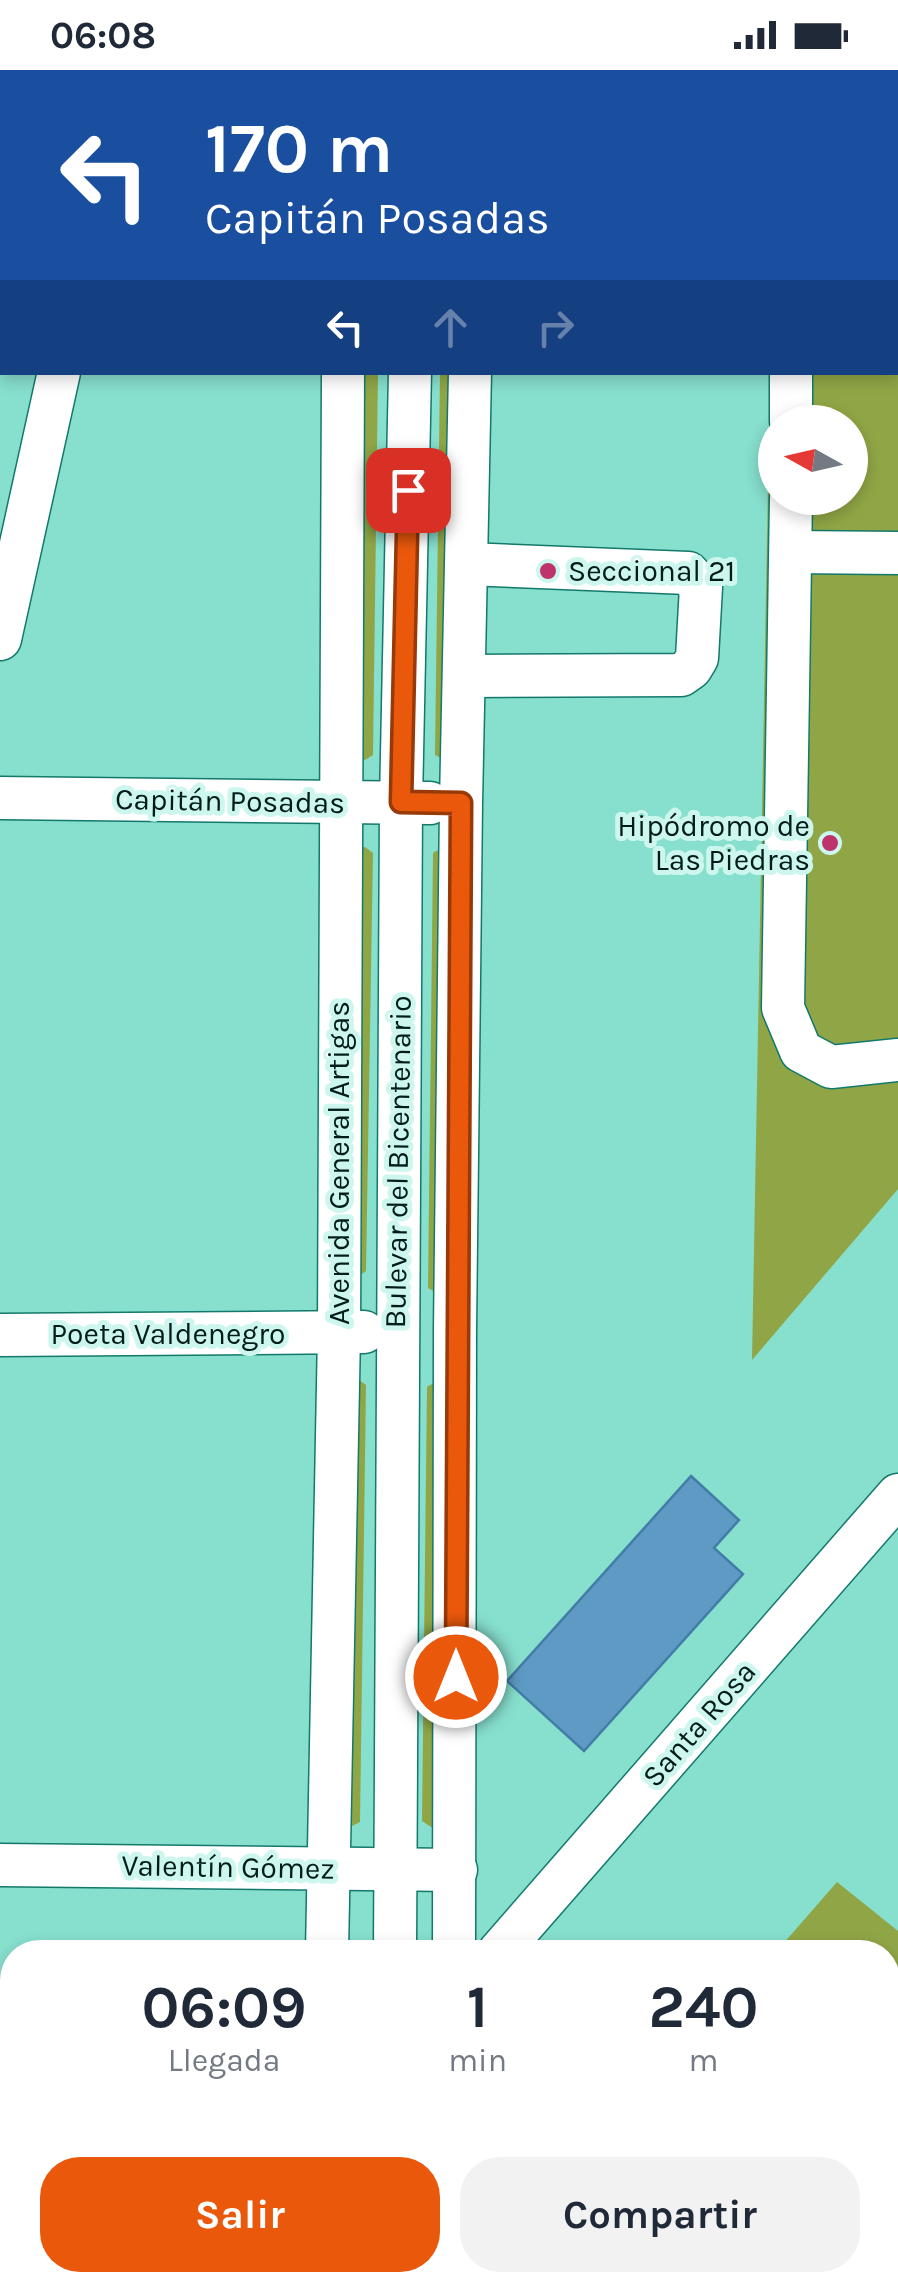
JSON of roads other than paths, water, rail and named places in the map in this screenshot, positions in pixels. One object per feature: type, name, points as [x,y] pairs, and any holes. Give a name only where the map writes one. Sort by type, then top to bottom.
[{"type":"street","points":[[0,639],[58,375]]},
{"type":"street","name":"Avenida General Artigas","points":[[327,1940],[339,1333],[344,375]]},
{"type":"street","name":"Bulevar del Bicentenario","points":[[394,1940],[401,802],[410,375]]},
{"type":"street","points":[[454,1940],[455,1330],[470,375]]},
{"type":"street","points":[[791,375],[791,405]]},
{"type":"street","points":[[791,515],[784,1008],[801,1051],[832,1067],[898,1060]]},
{"type":"street","points":[[791,552],[898,553]]},
{"type":"street","points":[[465,676],[681,675],[696,658],[701,586],[688,574],[467,564]]},
{"type":"street","name":"Capitán Posadas","points":[[0,798],[461,803]]},
{"type":"street","name":"Poeta Valdenegro","points":[[0,1335],[455,1330]]},
{"type":"street","name":"Santa Rosa","points":[[510,1940],[898,1496]]},
{"type":"street","name":"Valentín Gómez","points":[[0,1864],[456,1870]]},
{"type":"place","name":"Seccional 21","points":[[548,571]]},
{"type":"place","name":"Hipódromo de Las Piedras","points":[[830,843]]}]
